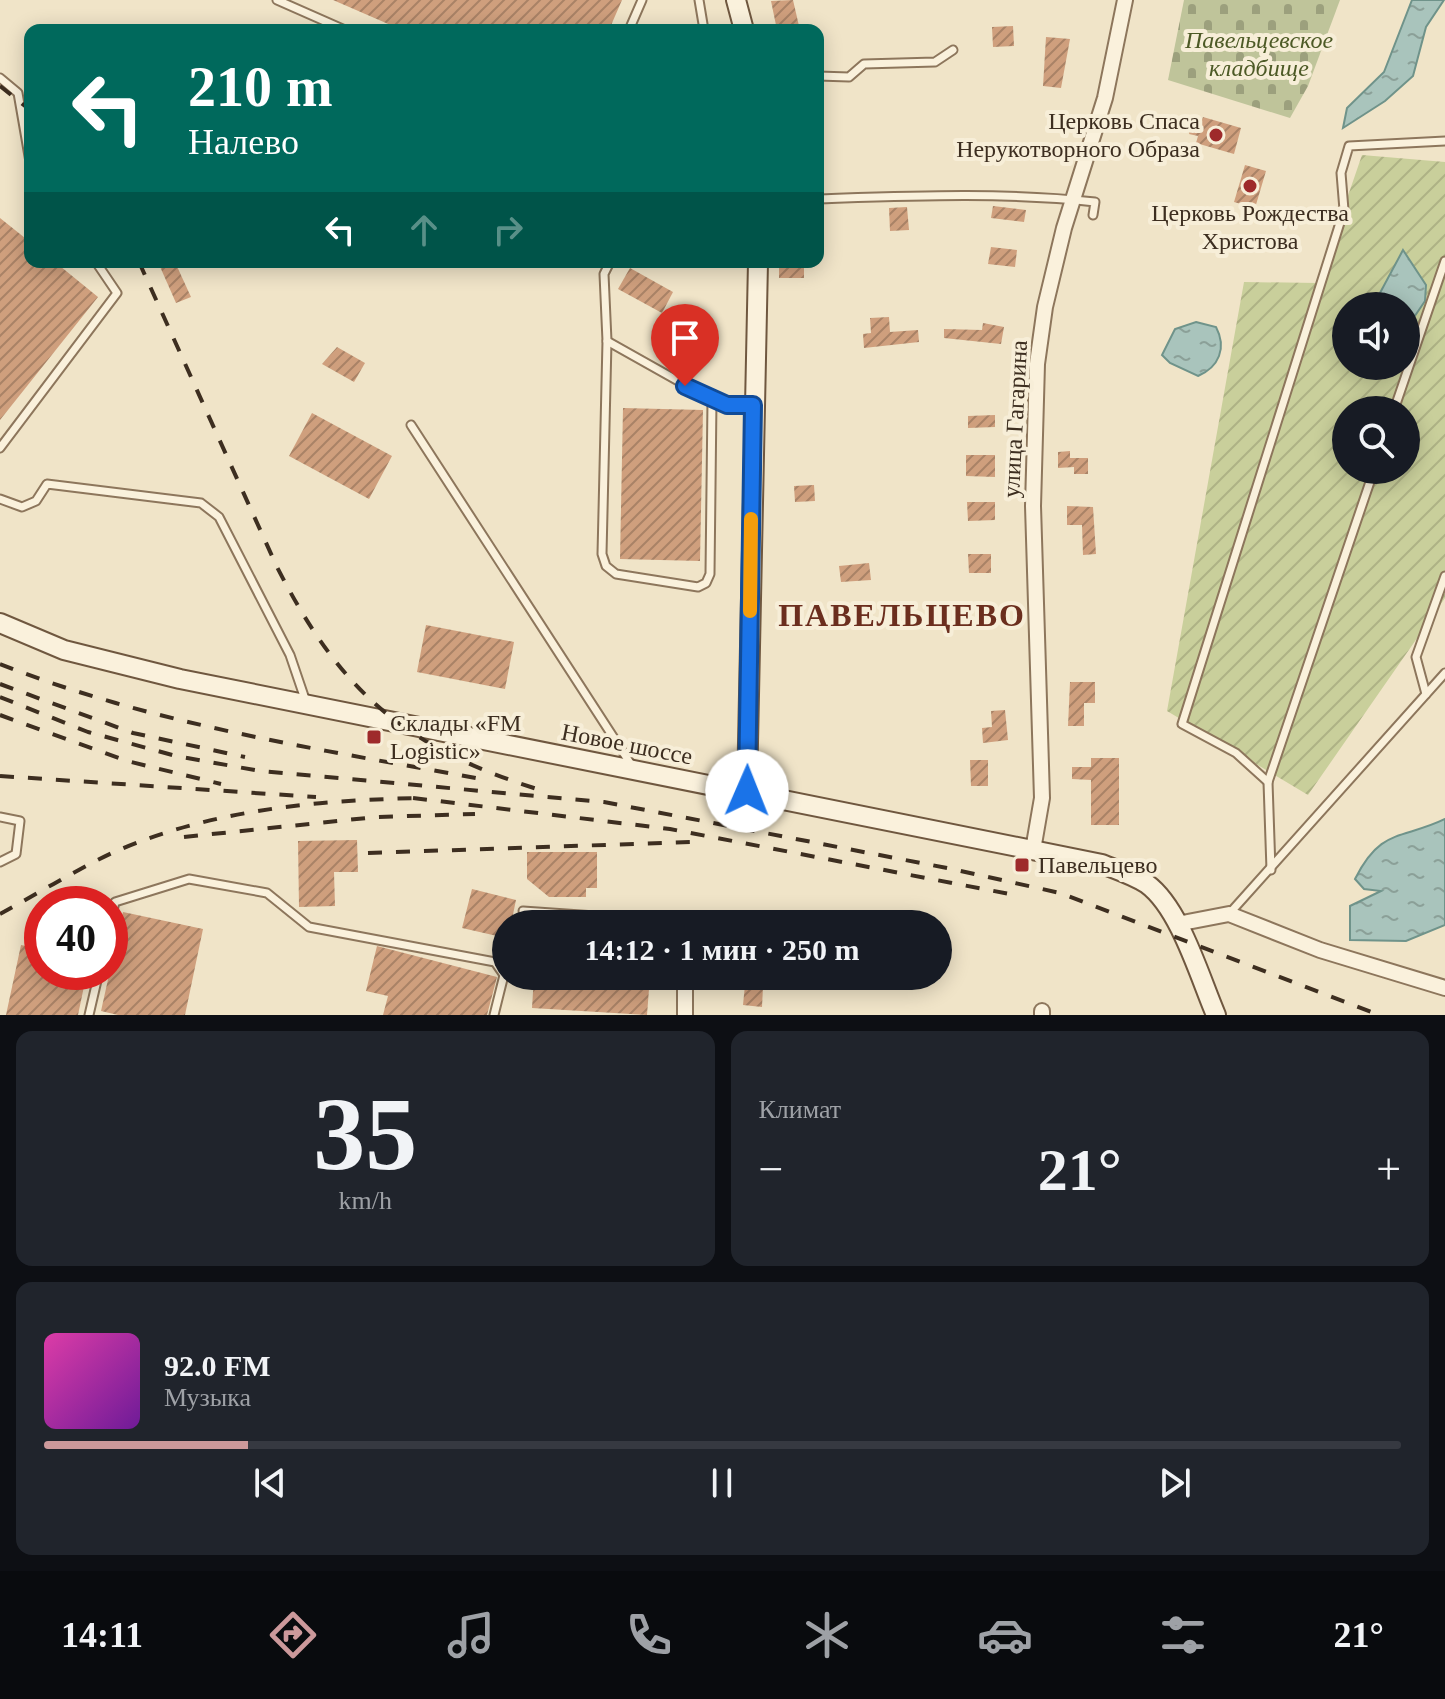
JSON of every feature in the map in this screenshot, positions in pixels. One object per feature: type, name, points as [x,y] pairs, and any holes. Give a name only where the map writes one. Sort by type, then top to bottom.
[{"type":"main road","points":[[736,0],[742,24]]},
{"type":"main road","points":[[747,791],[758,268]]},
{"type":"main road","name":"Новое шоссе","points":[[0,623],[64,650],[112,663],[307,706],[1033,850],[1128,874],[1149,886],[1177,924],[1216,1015]]},
{"type":"street","name":"улица Гагарина","points":[[1033,850],[1042,798],[1033,506],[1037,364],[1045,307],[1073,200],[1105,98],[1125,0]]},
{"type":"street","points":[[1177,924],[1229,914],[1320,950],[1445,988]]},
{"type":"street","points":[[685,990],[685,1015]]},
{"type":"lane","points":[[277,0],[331,24]]},
{"type":"lane","points":[[632,24],[642,0]]},
{"type":"lane","points":[[699,0],[703,24]]},
{"type":"lane","points":[[824,76],[849,77],[864,64],[935,62],[953,50]]},
{"type":"lane","points":[[0,78],[18,93],[24,128]]},
{"type":"lane","points":[[1268,782],[1236,753],[1182,724],[1344,210],[1341,173],[1349,146],[1445,141]]},
{"type":"lane","points":[[824,199],[940,195],[1073,200],[1095,202],[1093,215]]},
{"type":"lane","points":[[1399,396],[1445,261]]},
{"type":"lane","points":[[0,448],[117,293],[100,268]]},
{"type":"lane","points":[[607,268],[604,274],[607,341],[602,554],[606,566],[616,574],[698,587],[706,583],[710,574],[712,400]]},
{"type":"lane","points":[[607,341],[712,400],[727,405],[753,405]]},
{"type":"lane","points":[[411,425],[634,769]]},
{"type":"lane","points":[[0,499],[22,507],[36,501],[47,484],[201,503],[219,517],[290,655],[307,706]]},
{"type":"lane","points":[[1271,870],[1268,782],[1369,484]]},
{"type":"lane","points":[[1426,694],[1416,657],[1445,576]]},
{"type":"lane","points":[[1229,914],[1445,673]]},
{"type":"lane","points":[[0,817],[20,821],[16,854],[0,862]]},
{"type":"lane","points":[[128,898],[189,879],[267,893],[309,927],[495,962],[504,975],[494,1015]]},
{"type":"lane","points":[[89,1015],[95,990]]},
{"type":"green space","name":"Павельцевское кладбище","points":[[1184,0],[1340,0],[1308,86],[1290,118],[1168,80]]},
{"type":"green space","points":[[1362,155],[1445,162],[1445,598],[1308,795],[1167,711],[1244,282],[1318,283]]},
{"type":"water","points":[[1412,0],[1444,0],[1426,27],[1413,76],[1385,101],[1343,128],[1347,108],[1384,72]]},
{"type":"water","points":[[1403,250],[1426,285],[1425,301],[1420,308],[1420,292],[1380,292]]},
{"type":"water","points":[[1196,322],[1216,327],[1221,342],[1216,362],[1198,376],[1170,363],[1162,355],[1175,329]]},
{"type":"water","points":[[1445,819],[1445,925],[1406,941],[1350,940],[1350,906],[1381,891],[1364,889],[1355,879],[1365,862],[1374,851],[1394,837]]},
{"type":"building","points":[[333,0],[622,0],[612,24],[388,24]]},
{"type":"building","points":[[793,0],[799,24],[776,24],[771,1]]},
{"type":"building","points":[[1013,26],[1014,46],[993,47],[992,27]]},
{"type":"building","points":[[1046,37],[1070,39],[1061,88],[1043,86]]},
{"type":"building","name":"Церковь Спаса Нерукотворного Образа","points":[[1203,117],[1241,128],[1234,154],[1196,143],[1198,136],[1189,134],[1193,121],[1201,123]]},
{"type":"building","name":"Церковь Рождества Христова","points":[[1245,165],[1266,171],[1255,208],[1234,202]]},
{"type":"building","points":[[993,206],[1026,210],[1024,222],[991,218]]},
{"type":"building","points":[[907,207],[909,230],[890,231],[889,208]]},
{"type":"building","points":[[0,218],[24,237],[24,268],[62,268],[98,297],[0,420]]},
{"type":"building","points":[[991,247],[1017,250],[1015,267],[988,264]]},
{"type":"building","points":[[161,268],[178,268],[191,297],[176,303]]},
{"type":"building","points":[[630,268],[673,292],[662,313],[618,289]]},
{"type":"building","points":[[779,268],[804,268],[804,278],[779,278]]},
{"type":"building","points":[[889,317],[890,332],[918,330],[919,342],[864,348],[863,334],[871,333],[870,318]]},
{"type":"building","points":[[983,323],[1004,327],[1001,344],[944,338],[944,329],[982,330]]},
{"type":"building","points":[[337,347],[365,363],[354,382],[322,364]]},
{"type":"building","points":[[623,408],[703,410],[700,561],[620,559]]},
{"type":"building","points":[[312,413],[392,456],[369,499],[289,456]]},
{"type":"building","points":[[995,415],[995,427],[968,428],[968,416]]},
{"type":"building","points":[[1070,451],[1070,458],[1088,458],[1088,474],[1074,474],[1074,467],[1058,468],[1058,452]]},
{"type":"building","points":[[966,455],[995,455],[995,477],[966,476]]},
{"type":"building","points":[[814,485],[815,501],[795,502],[794,486]]},
{"type":"building","points":[[967,502],[995,502],[995,520],[968,521]]},
{"type":"building","points":[[1067,506],[1093,507],[1096,554],[1083,555],[1082,525],[1067,525]]},
{"type":"building","points":[[968,554],[991,554],[991,573],[969,573]]},
{"type":"building","points":[[869,563],[871,580],[841,582],[839,566]]},
{"type":"building","points":[[426,625],[514,642],[505,689],[417,672]]},
{"type":"building","points":[[1070,682],[1095,682],[1095,703],[1084,703],[1084,726],[1068,726]]},
{"type":"building","points":[[1005,710],[1008,740],[983,743],[982,728],[992,727],[991,711]]},
{"type":"building","points":[[1091,758],[1119,758],[1119,825],[1091,825],[1091,780],[1072,779],[1072,767],[1091,767]]},
{"type":"building","points":[[970,760],[988,760],[988,786],[971,786]]},
{"type":"building","points":[[357,840],[358,872],[334,872],[335,906],[299,907],[298,841]]},
{"type":"building","points":[[527,852],[597,852],[597,888],[586,888],[586,897],[549,897],[527,879]]},
{"type":"building","points":[[472,889],[516,900],[514,910],[492,910],[492,935],[462,928]]},
{"type":"building","points":[[128,913],[203,929],[185,1015],[118,1015],[101,1011],[106,990],[128,990]]},
{"type":"building","points":[[21,945],[24,946],[24,990],[83,990],[78,1015],[6,1015]]},
{"type":"building","points":[[377,946],[492,976],[494,990],[487,1015],[383,1015],[388,996],[366,991]]},
{"type":"building","points":[[533,990],[649,990],[647,1015],[532,1008]]},
{"type":"building","points":[[744,990],[763,990],[762,1007],[743,1005]]},
{"type":"railway","points":[[0,86],[24,105]]},
{"type":"railway","points":[[142,268],[277,567],[326,648],[352,681],[381,709],[413,733],[449,754],[537,789]]},
{"type":"railway","points":[[0,664],[58,685],[177,719],[298,746],[481,779]]},
{"type":"railway","points":[[0,684],[133,733],[245,757]]},
{"type":"railway","points":[[0,697],[88,732],[176,756],[260,771],[604,802],[952,869],[1060,893],[1379,1015]]},
{"type":"railway","points":[[0,715],[127,761],[221,784]]},
{"type":"railway","points":[[0,776],[316,797]]},
{"type":"railway","points":[[413,798],[670,829],[1020,896]]},
{"type":"railway","points":[[0,914],[112,853],[186,827],[225,817],[303,805],[422,798]]},
{"type":"railway","points":[[184,837],[376,817],[475,814]]},
{"type":"railway","points":[[368,853],[691,842]]},
{"type":"slow traffic","points":[[750,611],[751,519]]},
{"type":"place","name":"Церковь Спаса Нерукотворного Образа","points":[[1216,135]]},
{"type":"place","name":"Церковь Рождества Христова","points":[[1250,186]]},
{"type":"place","name":"Склады «FM Logistic»","points":[[374,737]]},
{"type":"place","name":"Павельцево","points":[[1022,865]]},
{"type":"district","name":"ПАВЕЛЬЦЕВО","points":[[902,615]]},
{"type":"route","points":[[685,386],[727,405],[753,405],[747,791]]}]
